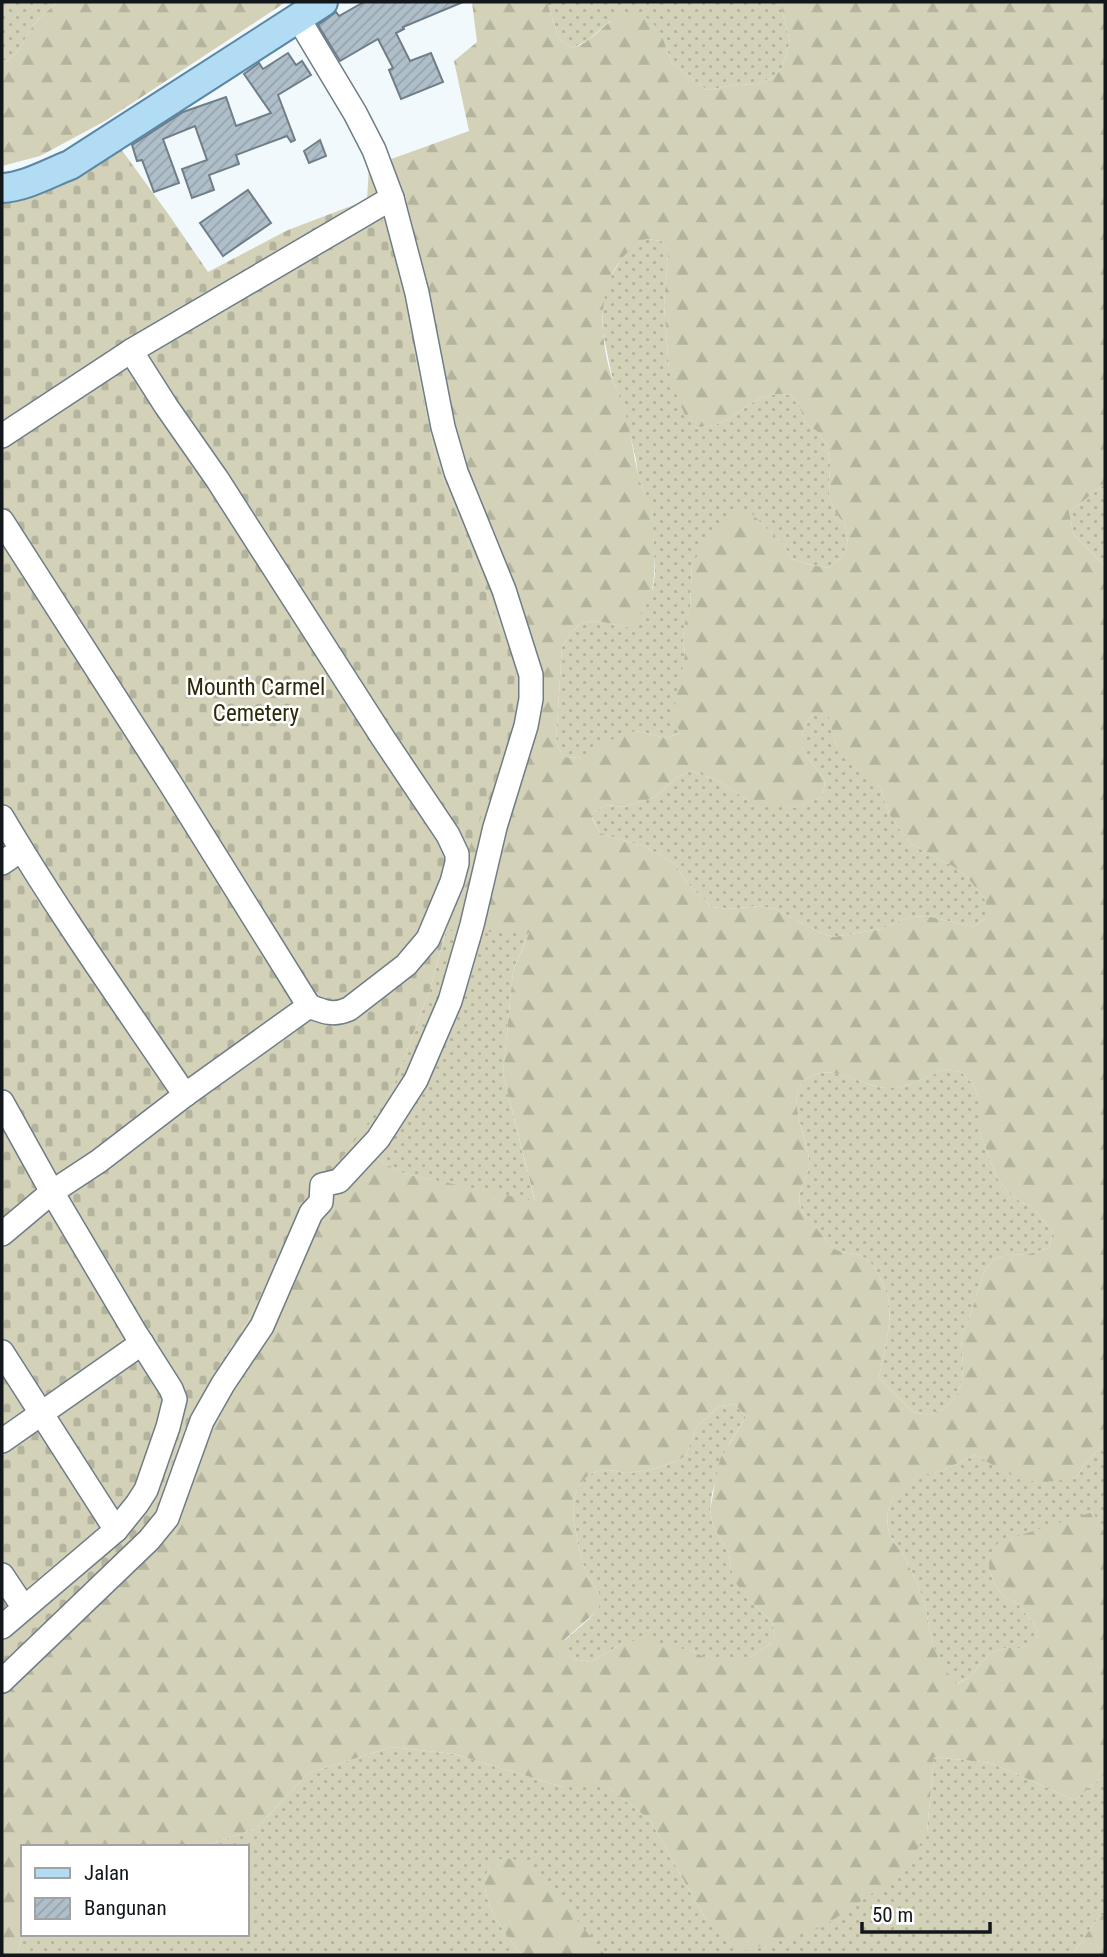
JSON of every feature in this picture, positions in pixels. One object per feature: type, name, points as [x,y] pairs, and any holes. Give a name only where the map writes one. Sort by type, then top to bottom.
[{"type":"main road","points":[[2,188],[70,165],[323,2]]},
{"type":"street","points":[[2,1681],[149,1540],[167,1518],[202,1420],[262,1326],[311,1213],[321,1202],[322,1185],[339,1181],[378,1139],[416,1080],[450,1000],[472,925],[495,827],[526,726],[531,699],[531,675],[508,601],[456,472],[443,428],[417,293],[392,198],[374,150],[355,113],[298,18]]},
{"type":"street","points":[[2,436],[131,351],[392,198]]},
{"type":"street","points":[[2,521],[309,1006],[330,1014],[341,1013],[405,965],[428,939],[452,882],[457,854],[448,835],[131,351]]},
{"type":"street","points":[[2,817],[185,1095]]},
{"type":"street","points":[[2,863],[21,849]]},
{"type":"street","points":[[2,1234],[52,1192],[99,1161],[309,1006]]},
{"type":"street","points":[[2,1102],[175,1399],[146,1490],[137,1504],[116,1530],[2,1627]]},
{"type":"street","points":[[2,1441],[142,1343]]},
{"type":"street","points":[[2,1352],[116,1530]]},
{"type":"street","points":[[2,1575],[24,1608]]},
{"type":"green space","points":[[2,2],[57,2],[34,24],[18,51],[6,62],[2,59]]},
{"type":"green space","points":[[57,2],[286,2],[105,121],[40,156],[2,166],[2,59],[6,62],[18,51],[34,24]]},
{"type":"green space","points":[[472,2],[547,2],[559,39],[572,48],[586,41],[616,18],[639,12],[661,33],[672,63],[707,90],[739,84],[756,85],[771,78],[782,68],[790,42],[780,2],[1105,2],[1105,484],[1069,512],[1074,535],[1105,566],[1105,1442],[1076,1478],[1054,1481],[1036,1482],[1024,1479],[1009,1474],[975,1455],[904,1485],[889,1507],[888,1525],[891,1537],[902,1552],[922,1596],[936,1652],[957,1684],[970,1677],[989,1654],[1004,1648],[1021,1648],[1035,1643],[1038,1629],[1018,1604],[1004,1597],[995,1585],[989,1569],[990,1554],[999,1542],[1093,1512],[1105,1533],[1105,1774],[1075,1800],[991,1763],[934,1757],[927,1832],[904,1872],[821,1928],[744,1951],[706,1920],[650,1820],[608,1787],[563,1787],[454,1754],[392,1747],[308,1773],[256,1829],[206,1845],[21,1845],[21,1935],[18,1955],[2,1955],[2,1665],[153,1520],[182,1435],[224,1357],[248,1321],[293,1230],[351,1145],[405,1174],[535,1201],[503,1074],[513,971],[529,933],[446,931],[516,661],[436,459],[407,317],[367,200],[369,167],[469,131],[454,61],[477,42]],"holes":[[[646,239],[662,241],[668,256],[664,305],[669,369],[685,415],[695,428],[713,425],[732,417],[754,401],[770,395],[791,395],[800,408],[805,423],[818,432],[827,445],[830,463],[829,495],[835,512],[845,525],[848,542],[842,557],[829,568],[812,565],[792,559],[783,544],[747,509],[733,514],[709,535],[692,565],[690,608],[683,638],[685,655],[673,714],[680,733],[666,738],[636,731],[620,735],[579,758],[563,757],[556,742],[562,647],[581,623],[597,621],[628,627],[649,600],[654,580],[652,513],[639,478],[626,416],[608,362],[603,322],[608,283],[629,251]],[[813,714],[828,714],[836,745],[844,758],[855,768],[870,774],[880,787],[891,818],[911,844],[967,877],[986,901],[986,918],[973,927],[927,916],[910,917],[881,929],[833,937],[775,909],[759,906],[728,909],[712,907],[688,884],[674,863],[646,847],[600,833],[592,818],[593,812],[607,805],[623,807],[654,798],[677,777],[691,771],[719,781],[747,800],[762,805],[793,808],[823,797],[825,780],[807,756],[802,741],[806,724]],[[946,1069],[961,1072],[972,1083],[979,1097],[979,1130],[996,1176],[1005,1189],[1032,1207],[1053,1232],[1049,1248],[1025,1255],[1009,1254],[994,1259],[984,1272],[961,1335],[962,1382],[955,1398],[944,1409],[929,1415],[913,1412],[879,1378],[890,1313],[887,1294],[875,1269],[861,1256],[832,1247],[801,1208],[799,1198],[809,1167],[809,1157],[799,1119],[797,1095],[801,1085],[809,1077],[819,1073],[838,1074],[876,1086],[894,1088]],[[735,1404],[746,1417],[720,1459],[710,1510],[713,1526],[729,1553],[736,1583],[772,1622],[775,1639],[749,1658],[707,1658],[692,1651],[648,1640],[632,1641],[618,1646],[591,1662],[573,1659],[564,1640],[599,1609],[599,1593],[582,1562],[578,1546],[573,1510],[580,1484],[593,1473],[602,1470],[636,1472],[666,1465],[686,1456],[696,1427],[720,1406]]]},
{"type":"green space","points":[[547,2],[780,2],[790,42],[782,68],[771,78],[756,85],[739,84],[707,90],[672,63],[661,33],[610,21],[587,41],[572,48],[559,39]]},
{"type":"green space","name":"Mounth Carmel Cemetery","points":[[118,145],[208,272],[288,230],[367,200],[380,212],[407,317],[436,459],[516,661],[510,742],[465,859],[431,986],[392,1090],[320,1188],[293,1230],[248,1321],[224,1357],[182,1435],[153,1520],[2,1665],[2,198]]},
{"type":"green space","points":[[646,239],[662,241],[668,256],[664,305],[669,369],[695,428],[723,422],[754,401],[770,395],[791,395],[800,408],[805,423],[818,432],[827,445],[830,463],[829,495],[835,512],[845,525],[848,542],[842,557],[829,568],[792,559],[783,544],[747,510],[692,565],[690,608],[683,638],[685,655],[680,733],[666,738],[636,731],[579,758],[563,757],[556,742],[562,647],[581,623],[597,621],[628,627],[653,588],[655,572],[652,512],[638,476],[603,333],[606,285],[632,246]]},
{"type":"green space","points":[[1105,484],[1105,566],[1074,535],[1069,512]]},
{"type":"green space","points":[[813,714],[829,714],[836,745],[855,768],[870,773],[880,787],[891,818],[911,844],[967,877],[986,901],[986,918],[973,927],[927,916],[910,917],[881,929],[833,937],[775,909],[759,906],[728,909],[712,907],[688,884],[674,863],[646,847],[600,833],[592,817],[593,812],[607,805],[623,807],[654,798],[677,777],[691,771],[719,781],[747,800],[793,808],[823,797],[825,780],[807,756],[802,741],[806,724]]},
{"type":"green space","points":[[446,931],[529,932],[513,971],[503,1074],[535,1202],[405,1174],[351,1145],[392,1090],[431,986]]},
{"type":"green space","points":[[946,1069],[961,1072],[972,1083],[979,1097],[979,1130],[996,1176],[1005,1189],[1032,1207],[1053,1232],[1049,1248],[1025,1255],[1009,1254],[994,1259],[984,1272],[961,1335],[962,1382],[955,1398],[944,1409],[929,1415],[913,1412],[879,1378],[890,1313],[887,1294],[875,1269],[861,1256],[832,1247],[801,1208],[799,1198],[809,1167],[809,1157],[799,1119],[797,1094],[801,1084],[819,1073],[838,1074],[876,1086],[894,1088]]},
{"type":"green space","points":[[735,1404],[746,1417],[729,1444],[712,1493],[710,1510],[713,1526],[729,1553],[731,1569],[747,1598],[772,1622],[775,1639],[749,1658],[707,1658],[692,1651],[618,1646],[591,1662],[573,1659],[564,1641],[599,1608],[599,1593],[582,1562],[578,1546],[573,1510],[580,1484],[593,1473],[602,1470],[636,1472],[666,1465],[686,1456],[696,1427],[720,1406]]},
{"type":"green space","points":[[1105,1442],[1105,1533],[1092,1512],[989,1569],[995,1585],[1004,1597],[1018,1604],[1038,1629],[1035,1644],[1021,1648],[1004,1648],[989,1654],[970,1677],[956,1684],[940,1662],[920,1591],[902,1552],[890,1535],[888,1516],[893,1499],[912,1479],[941,1471],[975,1455],[1032,1481],[1076,1478]]},
{"type":"green space","points":[[392,1747],[454,1754],[563,1787],[608,1787],[650,1820],[706,1920],[927,1832],[934,1757],[991,1763],[1075,1800],[1105,1774],[1105,1915],[1099,1916],[1072,1955],[606,1955],[516,1860],[499,1859],[488,1871],[486,1892],[494,1915],[522,1955],[18,1955],[21,1935],[248,1936],[248,1845],[206,1845],[256,1829],[308,1773]]},
{"type":"green space","points":[[499,1859],[516,1860],[526,1865],[562,1902],[606,1955],[522,1955],[494,1915],[486,1892],[488,1871]]},
{"type":"green space","points":[[1105,1915],[1105,1955],[1072,1955],[1099,1916]]},
{"type":"building","points":[[364,2],[463,2],[403,27],[404,29],[396,33],[410,61],[431,53],[443,82],[401,99],[389,70],[393,68],[378,39],[340,61],[318,25],[336,12],[339,16]]},
{"type":"building","points":[[288,53],[296,65],[302,61],[311,75],[278,95],[295,140],[291,142],[287,136],[236,155],[239,164],[209,175],[214,190],[192,198],[182,169],[207,160],[195,126],[163,139],[179,183],[154,192],[142,160],[137,161],[132,145],[183,112],[226,97],[236,126],[271,113],[244,74],[259,63],[263,69]]},
{"type":"building","points":[[320,140],[326,156],[309,163],[304,151]]},
{"type":"building","points":[[248,190],[271,223],[223,256],[200,223]]}]
